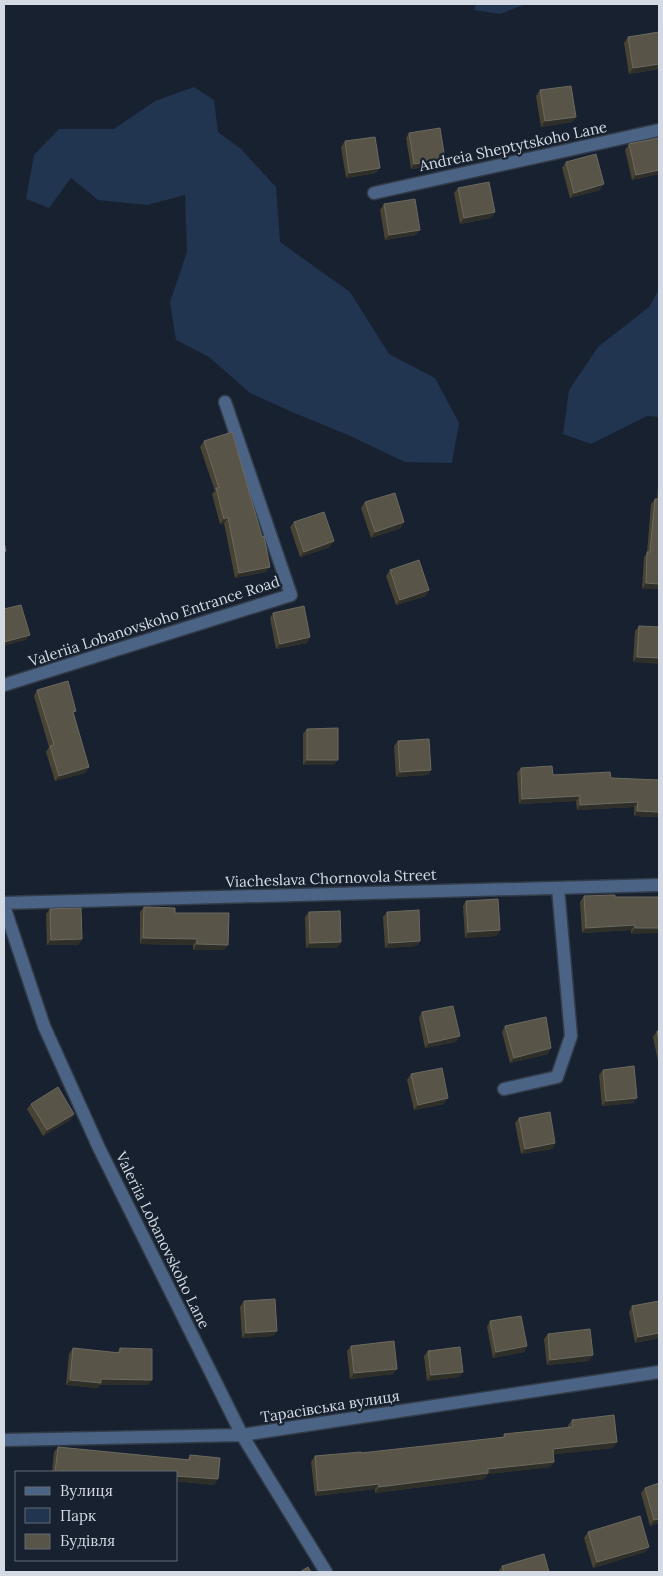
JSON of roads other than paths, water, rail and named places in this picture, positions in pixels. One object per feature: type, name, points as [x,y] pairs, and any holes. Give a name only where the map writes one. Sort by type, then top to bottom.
[{"type":"street","name":"Andreia Sheptytskoho Lane","points":[[374,193],[659,130]]},
{"type":"street","name":"Valeriia Lobanovskoho Entrance Road","points":[[4,685],[291,595],[225,402]]},
{"type":"street","name":"Viacheslava Chornovola Street","points":[[4,904],[659,885]]},
{"type":"street","points":[[504,1089],[557,1077],[571,1036],[558,888]]},
{"type":"street","name":"Valeriia Lobanovskoho Lane","points":[[4,904],[44,1026],[99,1148],[242,1435],[326,1572]]},
{"type":"street","name":"Тарасівська вулиця","points":[[4,1440],[242,1435],[659,1372]]}]
